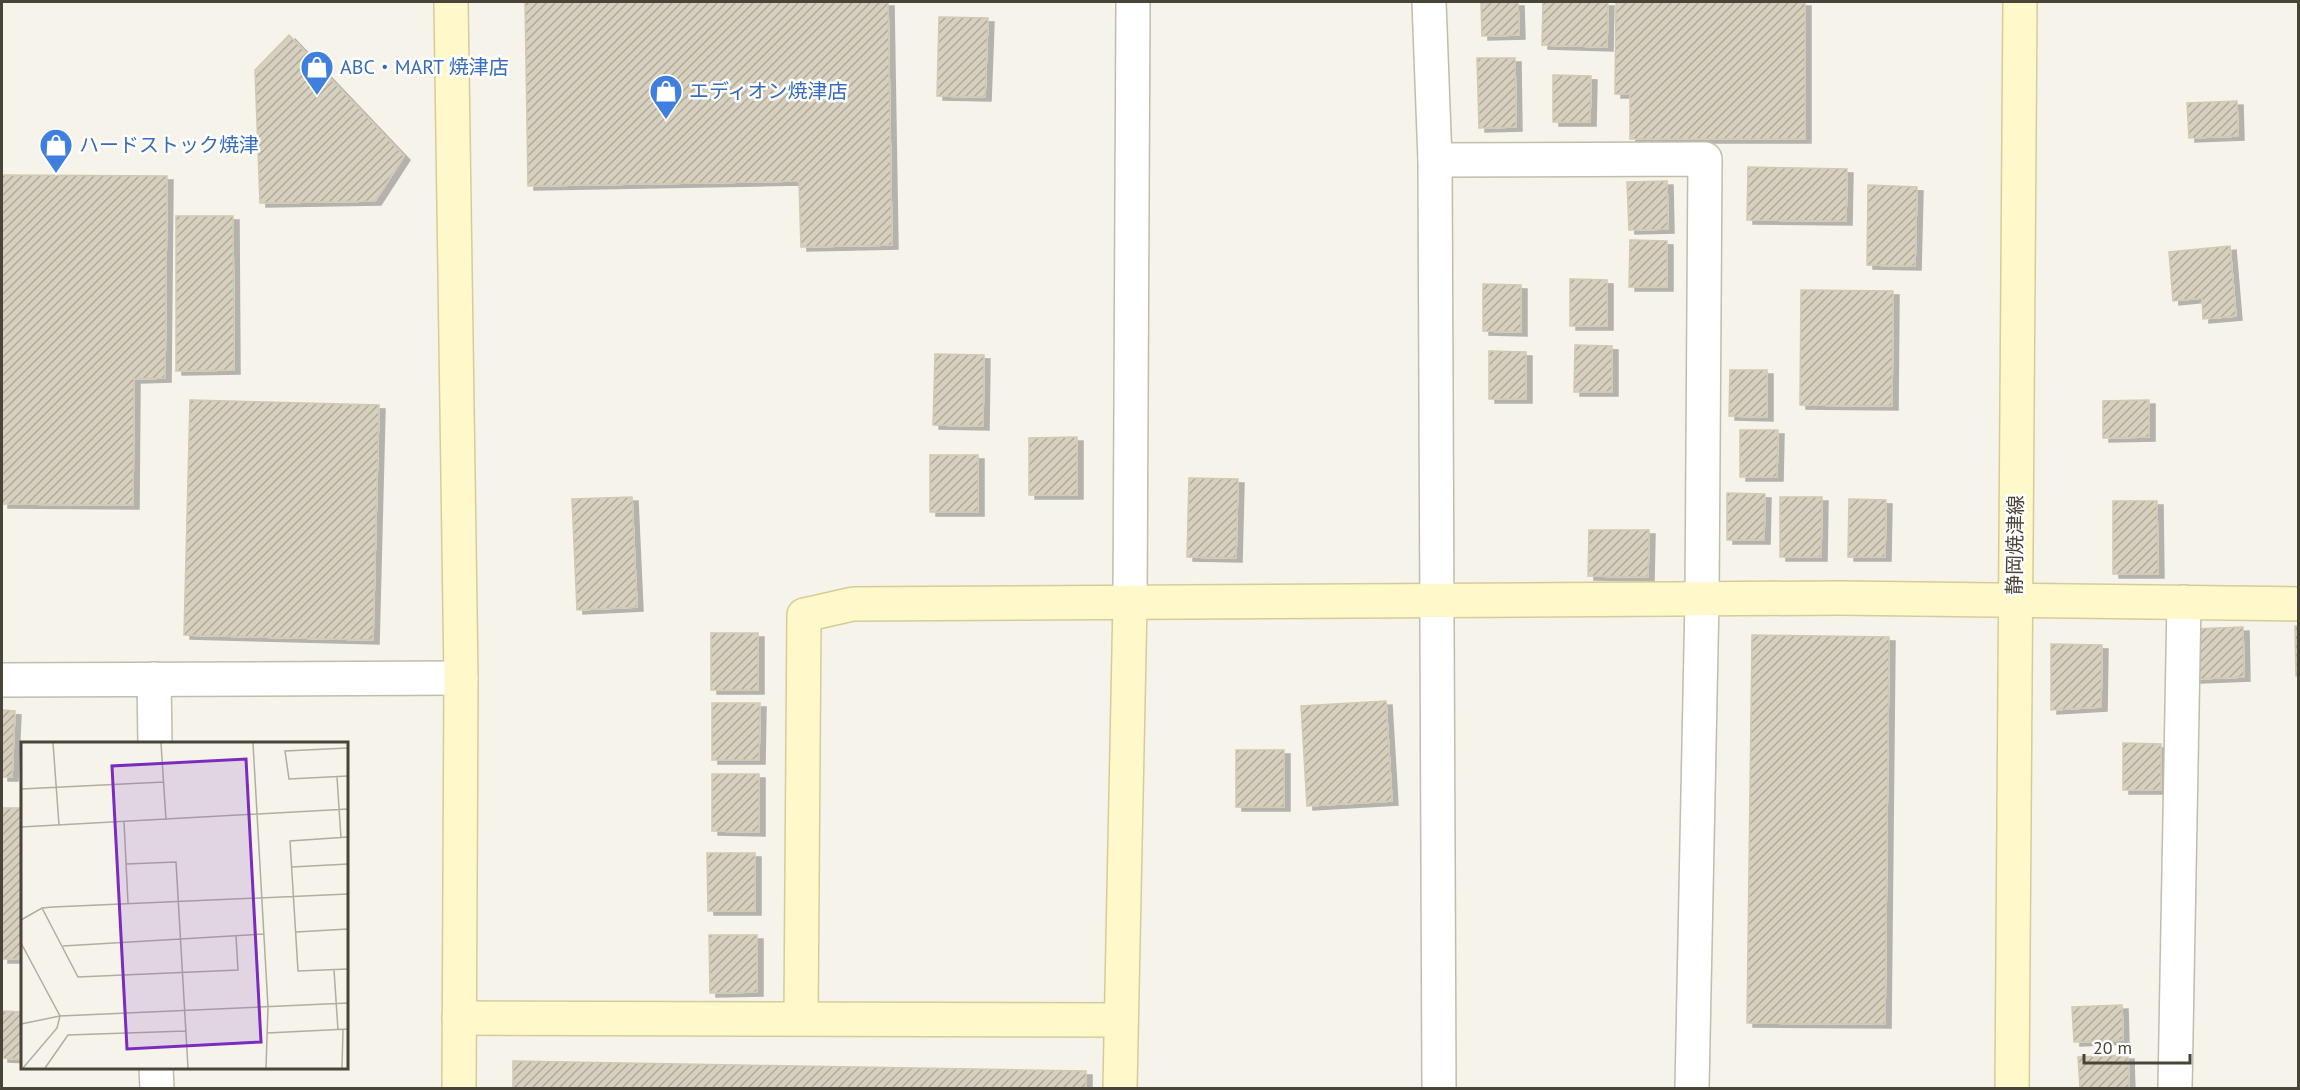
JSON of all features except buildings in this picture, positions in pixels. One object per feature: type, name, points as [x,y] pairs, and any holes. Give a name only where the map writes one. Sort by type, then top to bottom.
[{"type":"street","points":[[452,2],[461,678],[459,1089]]},
{"type":"street","points":[[1120,1089],[1131,602],[1133,2]]},
{"type":"street","points":[[1429,2],[1435,160],[1435,601],[1439,1089]]},
{"type":"street","name":"静岡焼津線","points":[[2012,1089],[2020,2]]},
{"type":"street","points":[[1435,160],[1705,159],[1702,598],[1692,1089]]},
{"type":"street","points":[[801,1017],[804,615],[853,604],[1702,598],[2015,599],[2298,604]]},
{"type":"street","points":[[2175,1089],[2184,602]]},
{"type":"street","points":[[2,680],[461,678]]},
{"type":"street","points":[[154,679],[155,742]]},
{"type":"street","points":[[459,1018],[801,1017],[1121,1020]]},
{"type":"street","points":[[156,1069],[157,1089]]},
{"type":"place","name":"ABC・MART 焼津店","points":[[317,96]]},
{"type":"place","name":"エディオン焼津店","points":[[666,120]]},
{"type":"place","name":"ハードストック焼津","points":[[56,174]]}]
